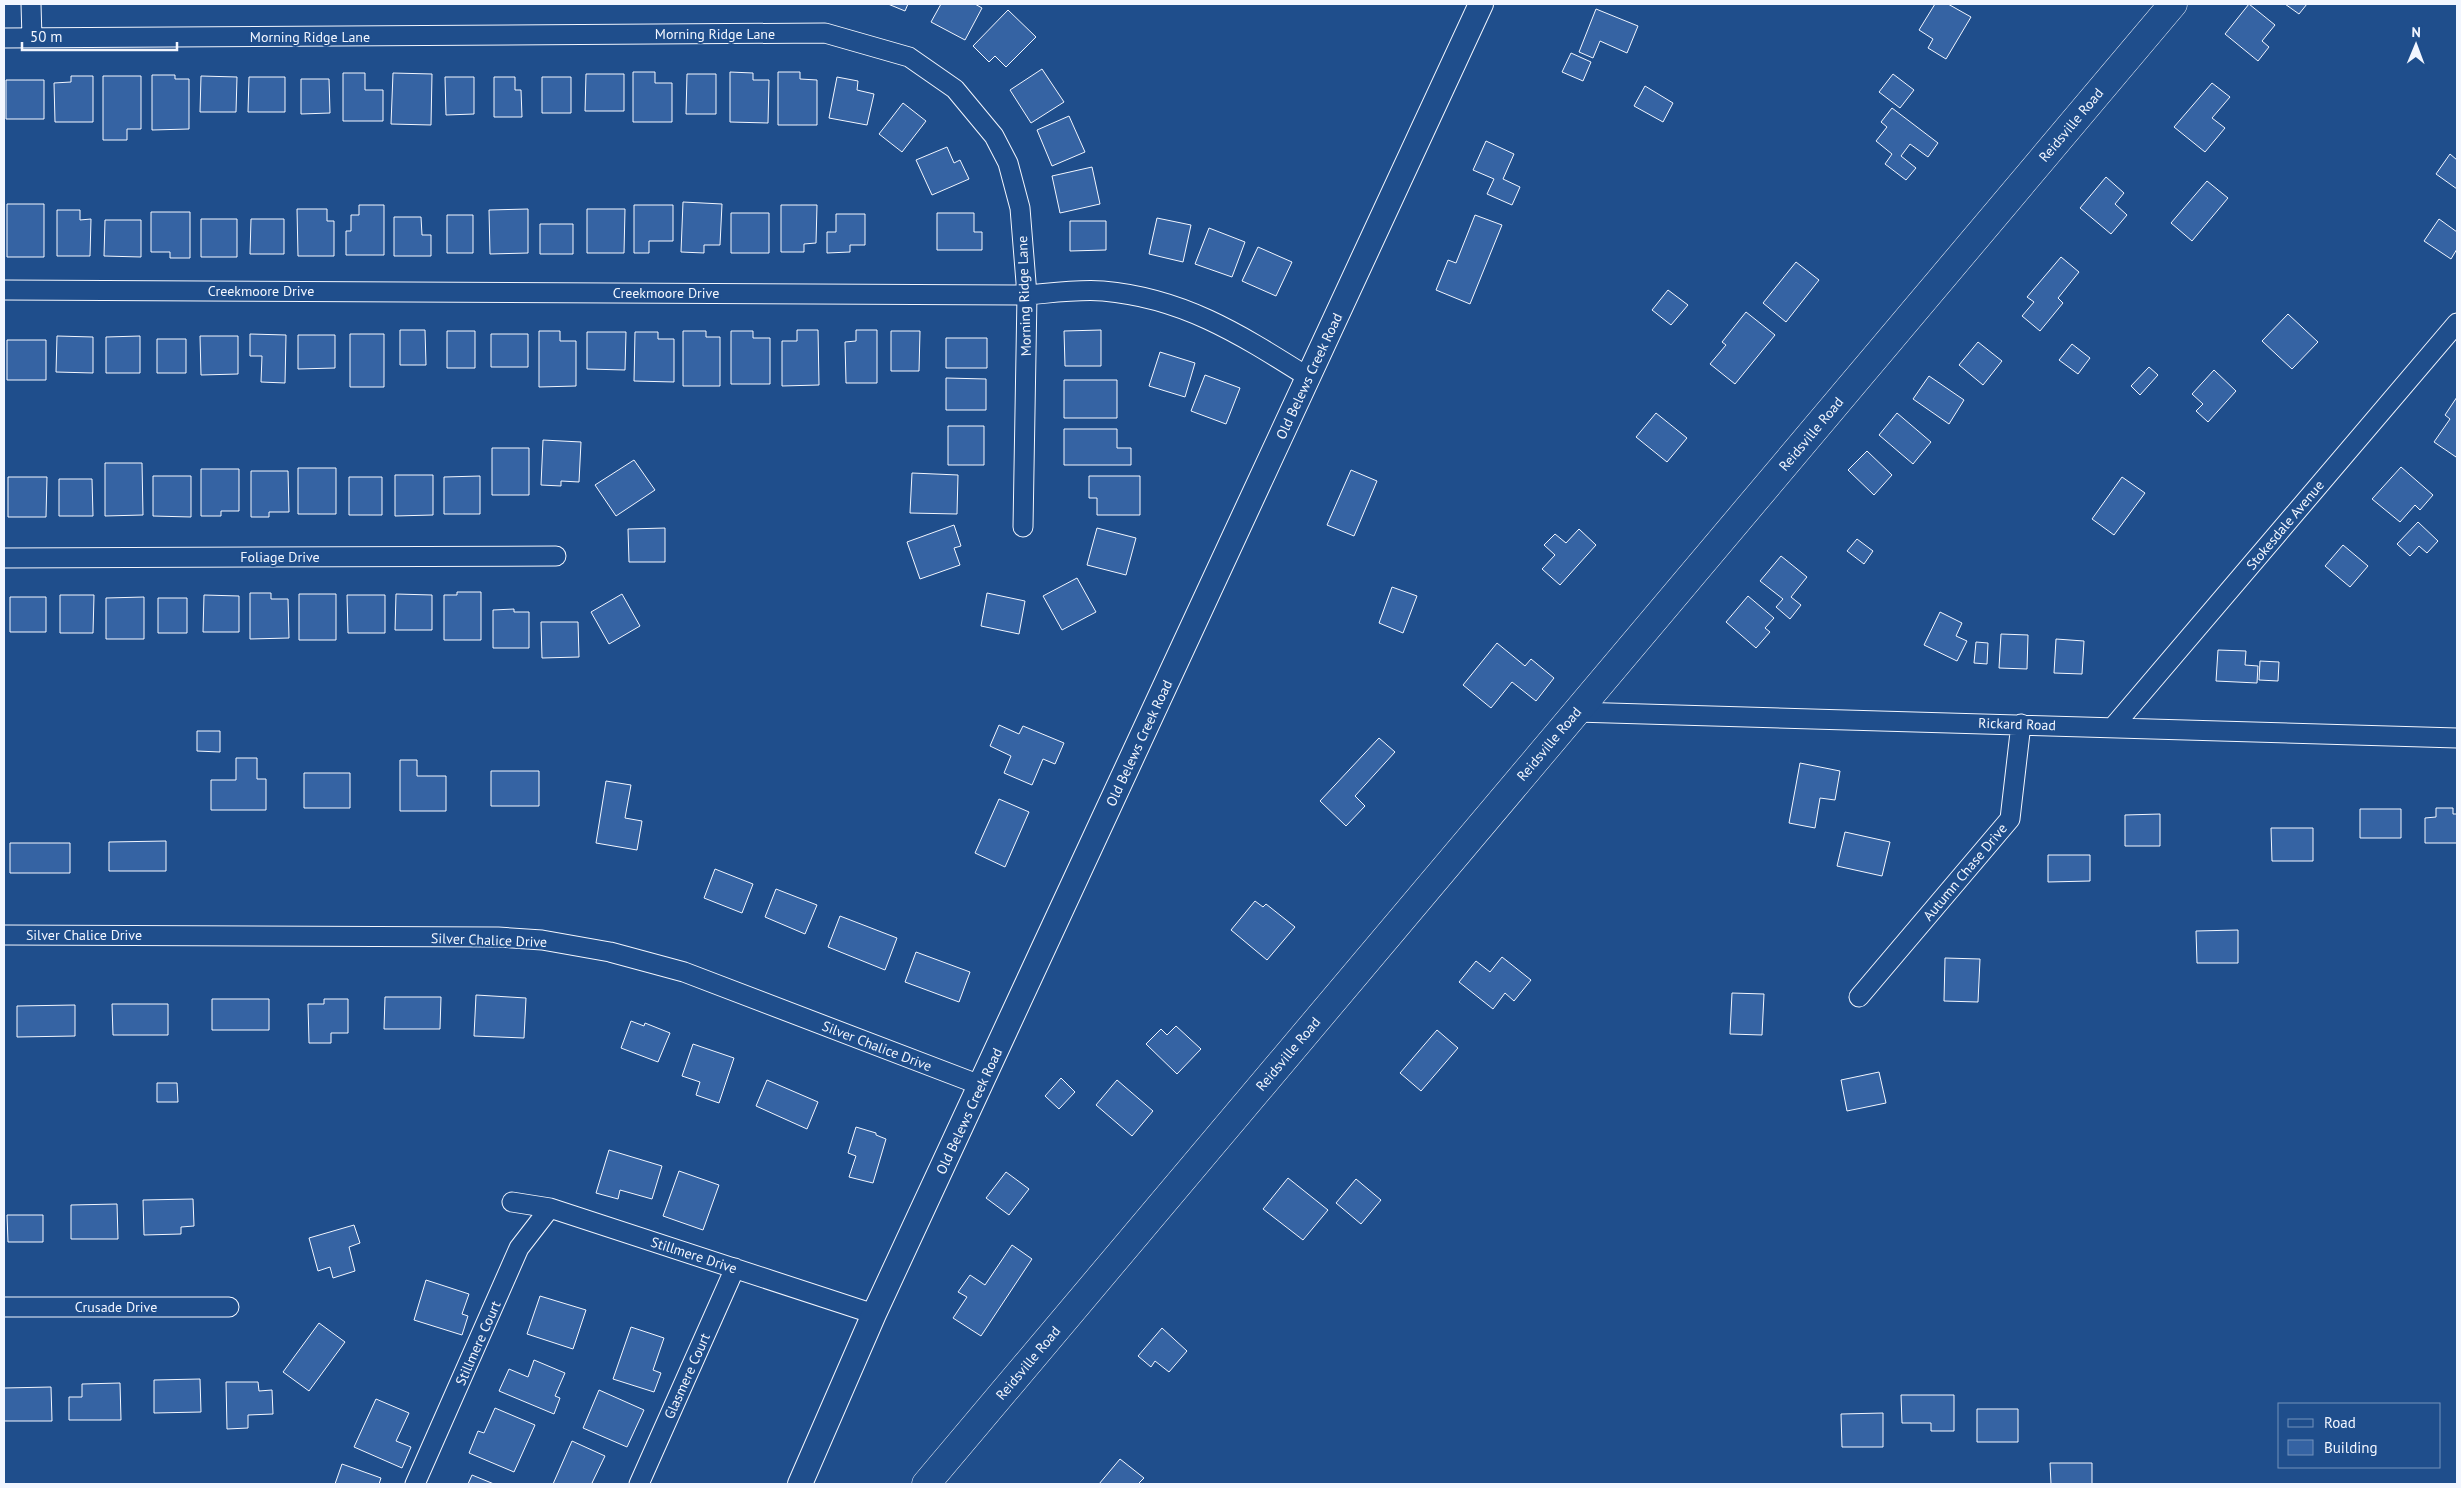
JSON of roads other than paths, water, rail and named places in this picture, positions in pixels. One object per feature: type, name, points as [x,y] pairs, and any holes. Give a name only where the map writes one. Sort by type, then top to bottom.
[{"type":"highway","name":"Reidsville Road","points":[[926,1484],[2173,4]]},
{"type":"street","points":[[31,4],[32,38]]},
{"type":"street","name":"Old Belews Creek Road","points":[[800,1484],[874,1314],[1481,4]]},
{"type":"street","name":"Morning Ridge Lane","points":[[4,38],[825,33],[909,57],[955,89],[994,136],[1008,163],[1020,208],[1027,295],[1023,527]]},
{"type":"street","name":"Creekmoore Drive","points":[[4,290],[1027,295],[1101,291],[1136,296],[1190,310],[1238,333],[1308,377]]},
{"type":"street","name":"Stokesdale Avenue","points":[[2113,727],[2457,323]]},
{"type":"street","name":"Foliage Drive","points":[[4,558],[556,556]]},
{"type":"street","name":"Rickard Road","points":[[1576,712],[2457,738]]},
{"type":"street","name":"Autumn Chase Drive","points":[[1859,997],[2010,819],[2021,724]]},
{"type":"street","name":"Silver Chalice Drive","points":[[4,935],[488,937],[542,940],[610,952],[684,972],[980,1085]]},
{"type":"street","name":"Stillmere Drive","points":[[512,1202],[550,1208],[874,1314]]},
{"type":"street","name":"Stillmere Court","points":[[415,1484],[520,1248],[550,1208]]},
{"type":"street","name":"Glasmere Court","points":[[639,1484],[735,1268]]},
{"type":"street","name":"Crusade Drive","points":[[4,1307],[229,1307]]}]
